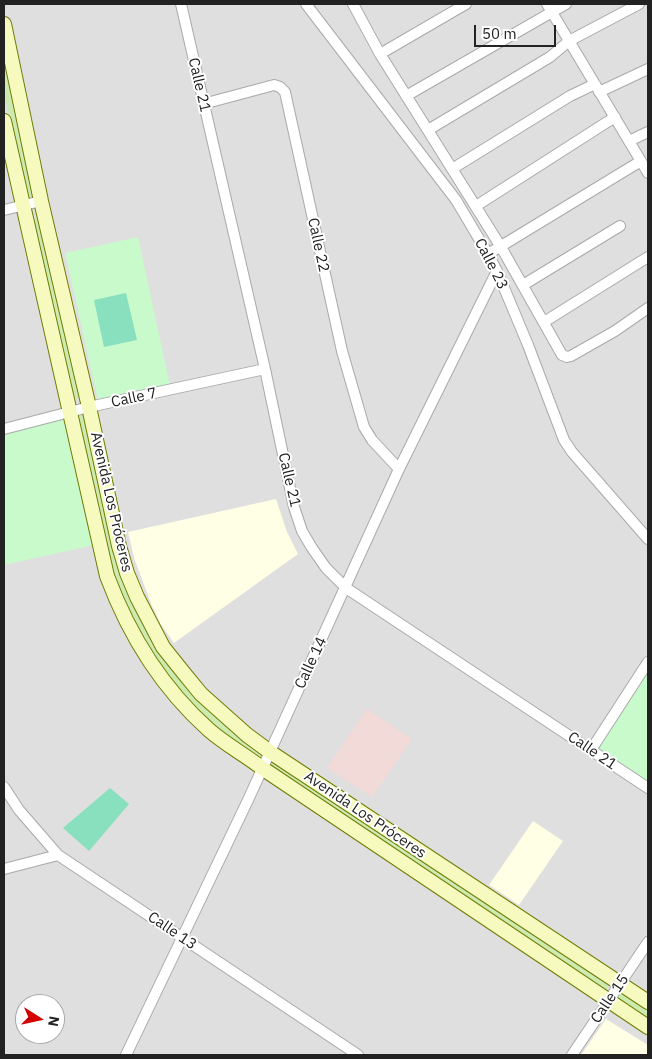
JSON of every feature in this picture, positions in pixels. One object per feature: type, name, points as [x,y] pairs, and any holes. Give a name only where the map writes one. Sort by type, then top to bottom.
[{"type":"main road","name":"Avenida Los Próceres","points":[[4,24],[119,546],[136,597],[163,647],[201,694],[247,735],[270,752],[648,1002]]},
{"type":"main road","name":"Avenida Los Próceres","points":[[4,121],[107,576],[119,607],[135,639],[168,688],[211,731],[262,768],[648,1027]]},
{"type":"street","name":"Calle 21","points":[[181,4],[265,369],[294,507],[302,531],[326,568],[346,588],[648,788]]},
{"type":"street","name":"Calle 23","points":[[306,4],[456,200],[497,271],[564,440],[578,459],[648,539]]},
{"type":"street","points":[[353,4],[380,54],[501,246],[562,355],[566,357],[615,331],[648,308]]},
{"type":"street","points":[[380,54],[466,4]]},
{"type":"street","points":[[406,96],[549,8],[566,4]]},
{"type":"street","points":[[428,130],[550,57],[569,41],[639,4]]},
{"type":"street","points":[[549,8],[648,173]]},
{"type":"street","points":[[452,169],[570,96],[648,69]]},
{"type":"street","name":"Calle 22","points":[[203,104],[274,85],[280,87],[285,92],[342,351],[364,427],[372,440],[399,469]]},
{"type":"street","points":[[476,206],[615,117]]},
{"type":"street","points":[[629,141],[648,132]]},
{"type":"street","points":[[488,254],[641,161]]},
{"type":"street","points":[[4,210],[42,201]]},
{"type":"street","points":[[523,285],[620,226]]},
{"type":"street","points":[[544,322],[648,257]]},
{"type":"street","name":"Calle 14","points":[[126,1055],[183,939],[346,588],[399,469],[497,271]]},
{"type":"street","name":"Calle 7","points":[[4,429],[89,407],[265,369]]},
{"type":"street","points":[[591,750],[648,662]]},
{"type":"street","name":"Calle 13","points":[[4,787],[19,810],[58,855],[358,1055]]},
{"type":"street","points":[[4,868],[58,855]]},
{"type":"street","name":"Calle 15","points":[[572,1055],[648,942]]},
{"type":"shaded area","points":[[4,4],[648,4],[648,1055],[4,1055]]},
{"type":"shaded area","points":[[276,499],[287,532],[298,554],[174,643],[160,623],[152,606],[134,558],[128,532]]},
{"type":"shaded area","points":[[367,709],[412,739],[372,797],[327,768]]},
{"type":"shaded area","points":[[533,821],[563,841],[519,905],[489,885]]},
{"type":"shaded area","points":[[606,1019],[648,1045],[648,1055],[581,1055]]},
{"type":"green space","points":[[4,47],[34,191],[32,196],[29,197],[26,195],[4,92]]},
{"type":"green space","points":[[40,216],[81,397],[76,399],[72,398],[32,219]]},
{"type":"green space","points":[[138,237],[170,385],[98,401],[65,253]]},
{"type":"green space","points":[[126,293],[137,340],[104,347],[94,300]]},
{"type":"green space","points":[[83,413],[142,616],[263,755],[260,760],[214,729],[192,706],[146,648],[111,573],[77,415]]},
{"type":"green space","points":[[67,418],[94,545],[4,565],[4,434]]},
{"type":"green space","points":[[648,670],[648,783],[596,749]]},
{"type":"green space","points":[[272,760],[609,984],[607,989],[603,990],[269,765]]},
{"type":"green space","points":[[110,788],[129,804],[89,851],[63,828]]},
{"type":"green space","points":[[622,990],[648,1008],[648,1020],[616,1000]]}]
